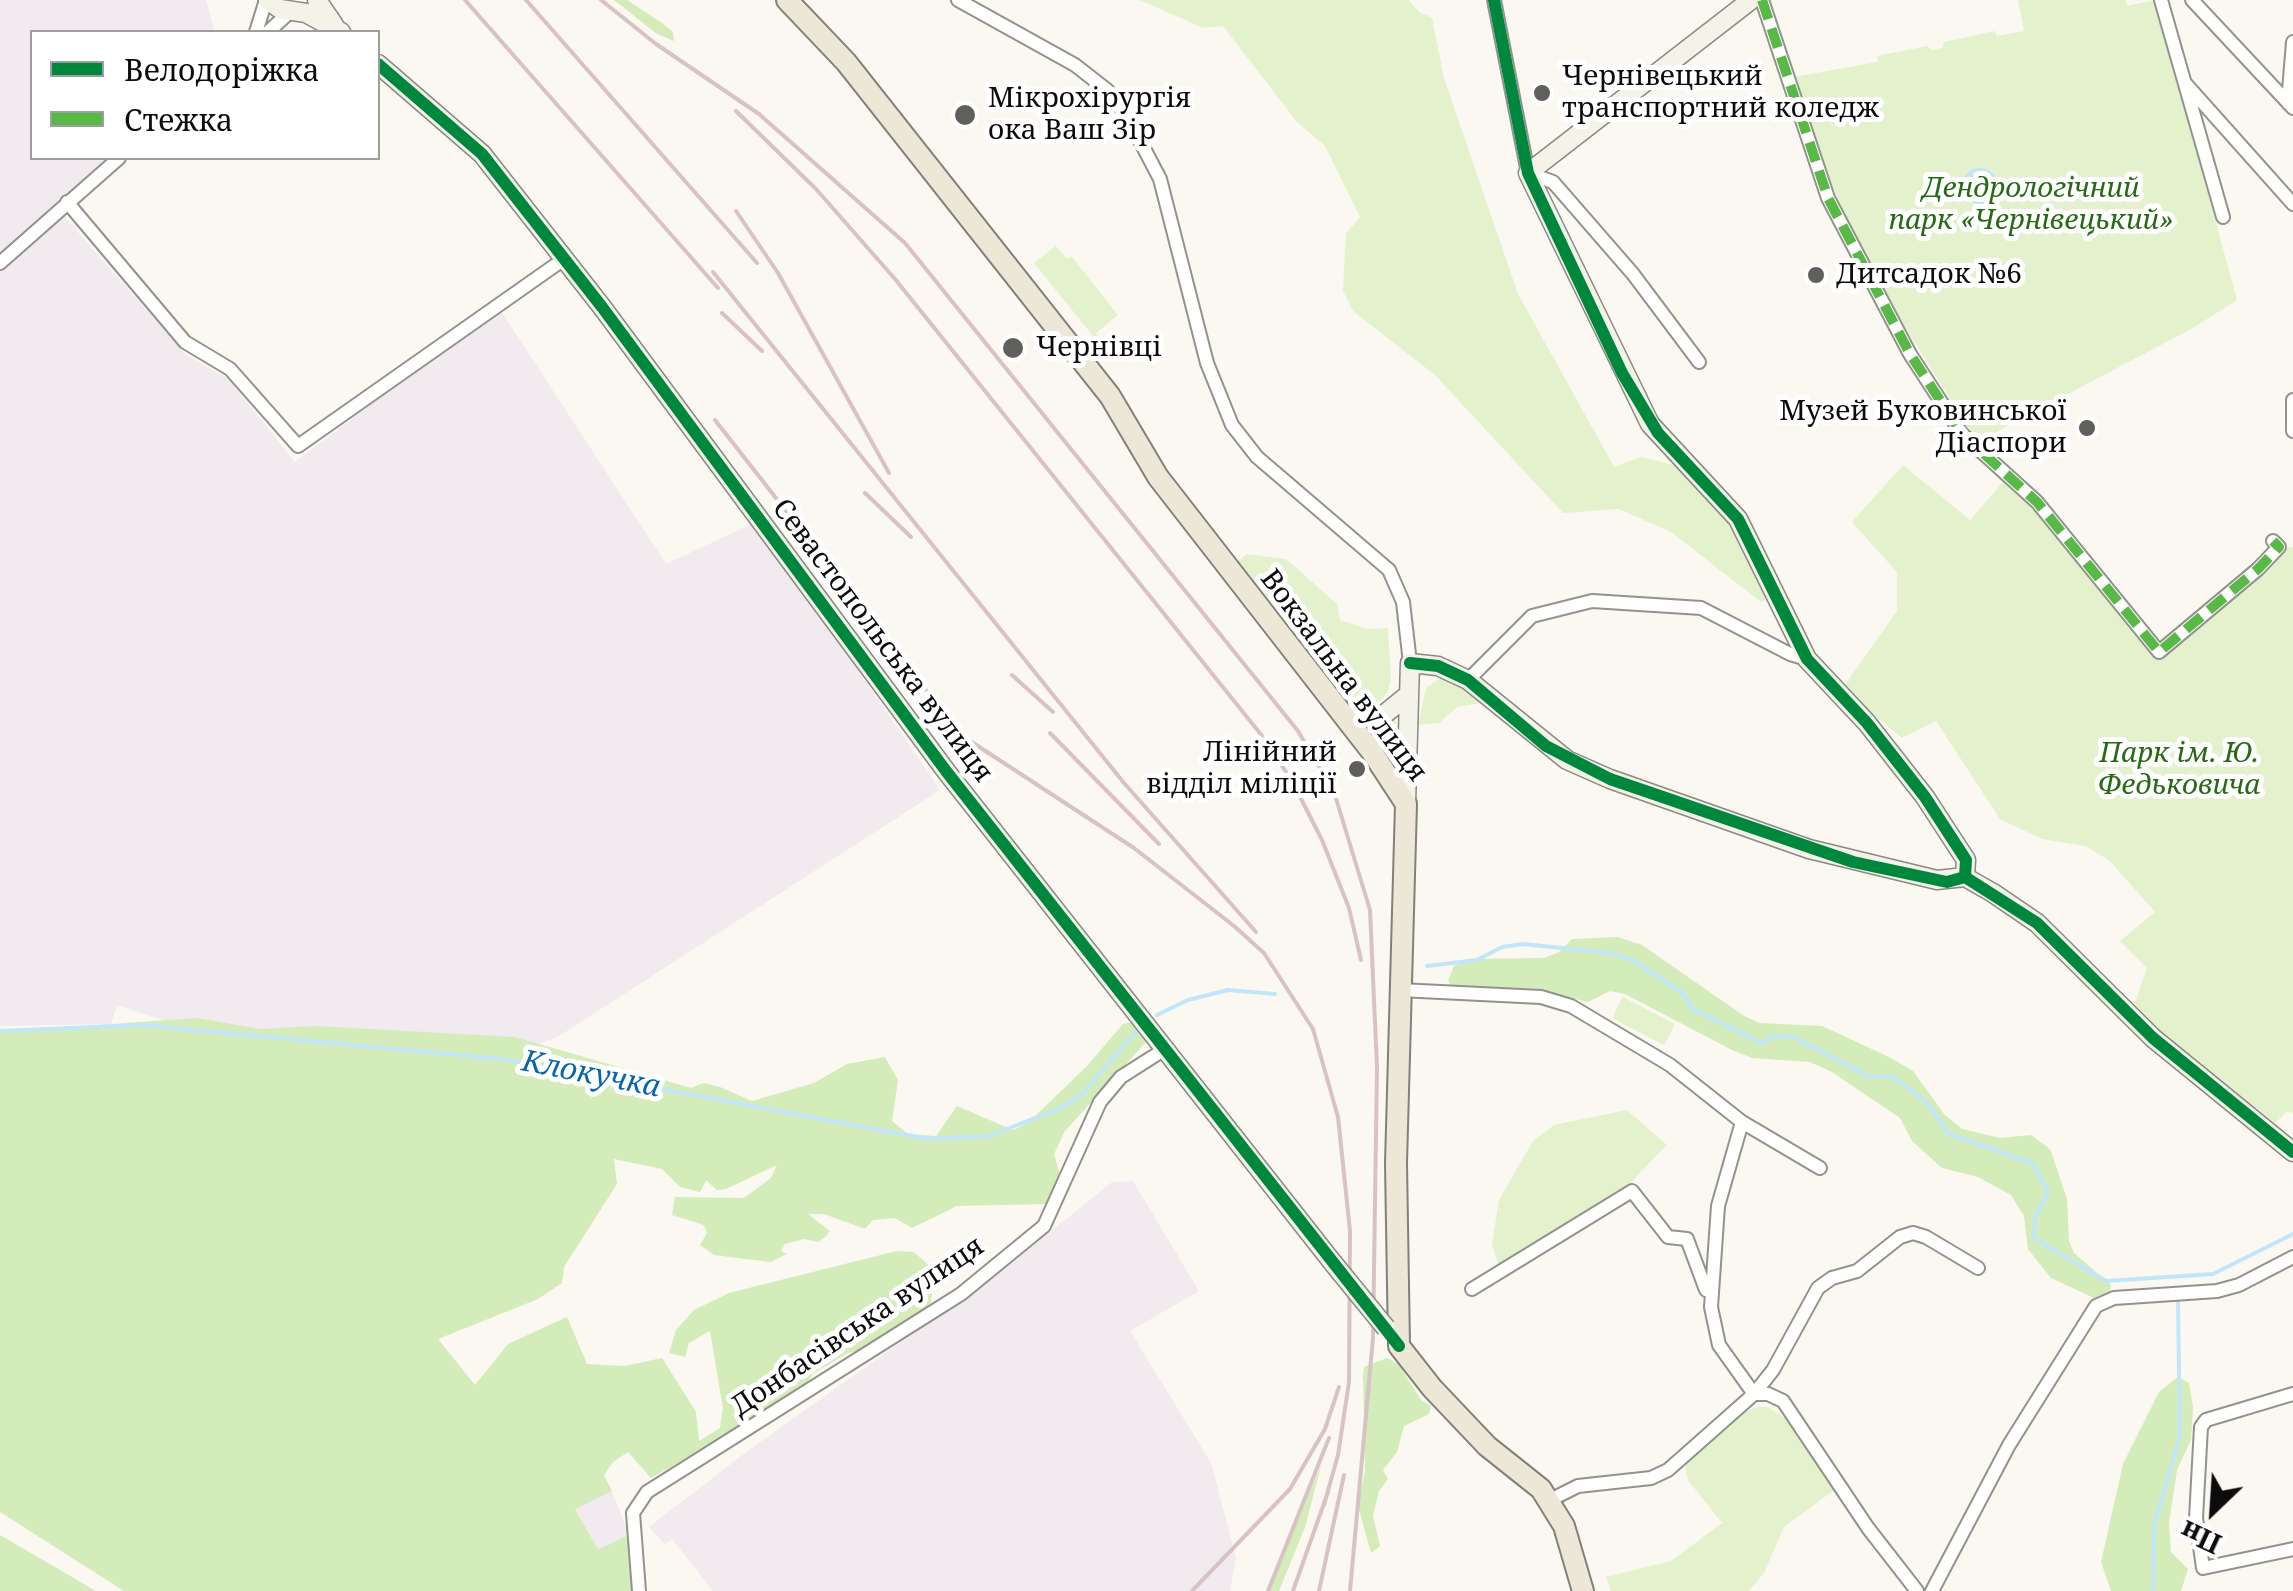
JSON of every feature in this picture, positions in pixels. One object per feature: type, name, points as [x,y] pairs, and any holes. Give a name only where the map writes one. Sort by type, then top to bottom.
[{"type":"main road","name":"Вокзальна вулиця","points":[[787,0],[846,62],[964,206],[1122,413],[1158,476],[1364,742],[1406,804],[1400,990],[1400,1346]]},
{"type":"main road","points":[[1400,1346],[1465,1423],[1541,1489],[1564,1526],[1584,1591]]},
{"type":"street","points":[[257,30],[267,0],[280,9],[298,6],[337,30]]},
{"type":"street","points":[[318,0],[338,30]]},
{"type":"street","points":[[958,0],[1075,65],[1107,90],[1126,114],[1160,179],[1206,363],[1232,424],[1256,456],[1389,570],[1402,602],[1410,663],[1406,804]]},
{"type":"street","points":[[1494,0],[1528,173],[1650,424],[1738,519],[1807,658],[1867,722],[1925,797],[1966,860],[1964,877]]},
{"type":"street","points":[[1528,173],[1751,0]]},
{"type":"street","points":[[1762,0],[1828,198],[1910,354],[1962,434],[2038,502],[2159,652],[2258,569],[2278,547],[2273,541]]},
{"type":"street","points":[[2162,0],[2223,217]]},
{"type":"street","points":[[2192,0],[2291,105]]},
{"type":"street","points":[[270,30],[298,6]]},
{"type":"street","points":[[2291,105],[2293,42]]},
{"type":"street","name":"Севастопольська вулиця","points":[[380,66],[482,154],[946,771],[1400,1346]]},
{"type":"street","points":[[2183,81],[2293,204]]},
{"type":"street","points":[[0,263],[116,160]]},
{"type":"street","points":[[1528,173],[1553,182],[1633,274],[1698,362]]},
{"type":"street","points":[[67,202],[185,342],[230,369],[298,446],[564,260]]},
{"type":"street","points":[[2293,400],[2293,431]]},
{"type":"street","points":[[1468,680],[1532,616],[1592,601],[1701,608],[1790,654],[1807,658]]},
{"type":"street","points":[[1410,663],[1438,666],[1468,680],[1546,746],[1610,779],[1853,862],[1947,882],[1964,877],[2037,924],[2153,1038],[2293,1152]]},
{"type":"street","points":[[1340,712],[1370,719],[1392,712],[1408,696]]},
{"type":"street","points":[[1364,742],[1362,731],[1370,719]]},
{"type":"street","points":[[1400,990],[1541,997],[1571,1006],[1670,1064],[1742,1122],[1820,1168]]},
{"type":"street","name":"Донбасівська вулиця","points":[[638,1591],[632,1514],[647,1492],[961,1294],[1044,1226],[1100,1102],[1122,1077],[1165,1050]]},
{"type":"street","points":[[1710,1306],[1718,1206],[1742,1122]]},
{"type":"street","points":[[1472,1289],[1632,1191],[1668,1237],[1688,1239],[1718,1345],[1754,1394],[1783,1401],[1868,1528],[1917,1591]]},
{"type":"street","points":[[1548,1501],[1578,1486],[1651,1478],[1668,1470],[1754,1394],[1772,1370],[1818,1288],[1832,1278],[1857,1270],[1900,1237],[1912,1233],[1926,1237],[1978,1268]]},
{"type":"street","points":[[1932,1591],[2009,1446],[2096,1306],[2114,1298],[2217,1291],[2240,1285],[2293,1257]]},
{"type":"street","points":[[2293,1394],[2206,1420],[2201,1427],[2196,1518],[2203,1568],[2293,1549]]},
{"type":"shaded area","points":[[0,0],[206,0],[214,30],[30,30],[30,160],[109,160],[0,257]]},
{"type":"shaded area","points":[[62,214],[185,354],[228,379],[295,462],[499,308],[666,564],[756,522],[940,790],[559,1036],[502,1059],[183,1027],[117,1005],[111,1024],[0,1026],[0,269]]},
{"type":"shaded area","points":[[1133,1181],[1199,1291],[1130,1331],[1211,1463],[1236,1558],[1230,1591],[713,1591],[672,1539],[665,1544],[649,1527],[749,1450],[1008,1266],[1112,1182]]},
{"type":"shaded area","points":[[612,1491],[629,1535],[598,1549],[575,1508]]},
{"type":"green space","points":[[614,0],[627,0],[662,23],[673,32],[674,41],[657,34]]},
{"type":"green space","points":[[1140,0],[1409,0],[1419,12],[1432,18],[1444,78],[1518,294],[1614,467],[1641,457],[1674,465],[1713,497],[1770,598],[1761,602],[1671,532],[1619,509],[1563,513],[1435,375],[1353,311],[1343,291],[1346,233],[1360,217],[1325,146],[1297,122],[1223,26],[1203,28]]},
{"type":"green space","name":"Дендрологічний парк «Чернівецький»","points":[[2018,0],[2125,0],[2127,6],[2155,0],[2237,300],[2193,328],[1977,442],[1875,279],[1824,168],[1793,77],[1878,62],[1877,56],[1927,46],[1931,50],[1943,48],[1944,42],[1995,31],[1997,36],[2024,31]]},
{"type":"green space","points":[[1056,246],[1066,258],[1072,257],[1118,315],[1096,333],[1110,357],[1034,263]]},
{"type":"green space","name":"Парк ім. Ю. Федьковича","points":[[1903,465],[1970,520],[2004,481],[2034,504],[2159,657],[2203,624],[2282,549],[2293,547],[2293,1114],[2287,1111],[2275,1123],[2132,1011],[2147,968],[2120,941],[2155,912],[2111,862],[2086,846],[2042,839],[2000,819],[1936,721],[1902,738],[1842,689],[1897,611],[1897,572],[1852,522]]},
{"type":"green space","points":[[1247,554],[1286,559],[1337,604],[1340,620],[1368,629],[1388,628],[1391,678],[1388,692],[1380,701],[1362,708],[1351,700],[1238,561]]},
{"type":"green space","points":[[1445,675],[1488,702],[1457,707],[1439,723],[1418,725],[1426,688]]},
{"type":"green space","points":[[1392,718],[1396,721],[1395,748],[1390,750],[1372,729],[1373,724]]},
{"type":"green space","points":[[1618,937],[1642,945],[1744,1016],[1760,1023],[1822,1026],[1889,1057],[1913,1071],[1944,1114],[1962,1129],[2000,1138],[2031,1135],[2050,1149],[2067,1199],[2069,1241],[2074,1253],[2111,1285],[2110,1292],[2094,1298],[2051,1278],[2028,1249],[2024,1216],[2011,1195],[1978,1177],[1942,1168],[1912,1141],[1900,1118],[1832,1072],[1810,1062],[1752,1058],[1625,994],[1610,991],[1588,1002],[1542,991],[1453,987],[1448,981],[1454,966],[1467,959],[1544,958],[1559,952],[1572,939]]},
{"type":"green space","points":[[1623,997],[1675,1024],[1664,1045],[1612,1018]]},
{"type":"green space","points":[[197,1018],[260,1029],[316,1026],[515,1037],[691,1088],[703,1083],[720,1087],[752,1101],[814,1083],[847,1064],[885,1057],[898,1080],[892,1121],[908,1134],[936,1136],[957,1106],[1013,1130],[1028,1123],[1087,1066],[1123,1024],[1132,1022],[1147,1041],[1065,1131],[1054,1154],[1062,1181],[1046,1204],[957,1206],[912,1228],[895,1218],[873,1220],[865,1229],[824,1214],[808,1214],[830,1231],[818,1242],[804,1239],[785,1244],[781,1251],[787,1254],[770,1262],[714,1255],[700,1245],[707,1233],[704,1225],[672,1215],[675,1197],[744,1198],[771,1178],[777,1165],[726,1189],[717,1190],[706,1180],[700,1192],[680,1187],[662,1169],[614,1159],[617,1184],[564,1267],[562,1283],[538,1299],[438,1339],[475,1385],[508,1344],[567,1317],[587,1364],[625,1366],[662,1358],[696,1412],[699,1441],[720,1428],[723,1408],[710,1331],[689,1343],[685,1357],[669,1353],[676,1330],[694,1310],[729,1293],[897,1251],[914,1252],[935,1271],[931,1303],[867,1350],[848,1353],[814,1373],[796,1397],[651,1478],[628,1452],[613,1462],[604,1475],[612,1491],[575,1509],[598,1549],[629,1535],[640,1591],[124,1591],[0,1512],[0,1032]]},
{"type":"green space","points":[[1627,1110],[1667,1145],[1631,1182],[1500,1270],[1492,1244],[1499,1200],[1533,1141],[1554,1125]]},
{"type":"green space","points":[[1387,1358],[1398,1364],[1422,1401],[1431,1406],[1429,1414],[1404,1426],[1397,1452],[1383,1470],[1388,1479],[1379,1491],[1373,1516],[1380,1546],[1371,1553],[1358,1506],[1365,1471],[1363,1378],[1364,1367]]},
{"type":"green space","points":[[2178,1377],[2189,1383],[2193,1408],[2191,1440],[2177,1470],[2169,1523],[2171,1552],[2188,1569],[2181,1591],[2111,1591],[2101,1562],[2123,1464],[2159,1392]]},
{"type":"green space","points":[[1768,1407],[1788,1420],[1837,1488],[1784,1527],[1764,1573],[1749,1591],[1611,1591],[1606,1577],[1671,1561],[1722,1523],[1688,1480],[1685,1464],[1745,1412]]},
{"type":"green space","points":[[1321,1466],[1305,1527],[1279,1591],[1267,1591]]},
{"type":"green space","points":[[0,1535],[96,1591],[0,1591]]},
{"type":"water","points":[[1980,168],[1993,173],[1998,186],[1993,199],[1980,204],[1967,199],[1962,186],[1967,173]]},
{"type":"waterway","name":"Клокучка","points":[[1427,966],[1477,960],[1502,947],[1523,944],[1610,953],[1633,960],[1681,992],[1693,1009],[1762,1043],[1774,1036],[1793,1037],[1868,1076],[1893,1077],[1926,1102],[1949,1134],[2032,1163],[2048,1192],[2035,1217],[2034,1238],[2106,1281],[2213,1274],[2293,1234]]},
{"type":"waterway","points":[[1157,1015],[1188,1000],[1228,990],[1275,994]]},
{"type":"waterway","name":"Клокучка","points":[[0,1031],[141,1025],[502,1059],[928,1139],[989,1136],[1061,1108],[1081,1095],[1140,1027]]},
{"type":"waterway","points":[[2153,1591],[2154,1526],[2180,1436],[2178,1303]]},
{"type":"railway","points":[[465,0],[718,288]]},
{"type":"railway","points":[[526,0],[757,263]]},
{"type":"railway","points":[[601,0],[656,44],[759,114],[905,243],[1298,731],[1334,792],[1370,910],[1377,1067],[1373,1338],[1350,1591]]},
{"type":"railway","points":[[736,111],[816,189],[895,279],[1263,737],[1292,781],[1322,840],[1349,908],[1361,960]]},
{"type":"railway","points":[[736,211],[778,273],[889,473]]},
{"type":"railway","points":[[713,272],[1124,783],[1256,932]]},
{"type":"railway","points":[[722,313],[762,351]]},
{"type":"railway","points":[[715,420],[961,735],[1134,848],[1234,926],[1264,953],[1313,1029],[1338,1117],[1350,1231],[1349,1382],[1338,1455],[1324,1505]]},
{"type":"railway","points":[[865,493],[911,537]]},
{"type":"railway","points":[[1012,675],[1053,712]]},
{"type":"railway","points":[[1050,733],[1159,844]]},
{"type":"railway","points":[[1192,1591],[1290,1489],[1325,1429],[1339,1387]]},
{"type":"railway","points":[[1268,1591],[1329,1438]]},
{"type":"railway","points":[[1319,1591],[1344,1475]]},
{"type":"railway","points":[[1293,1591],[1328,1492]]},
{"type":"marked path","points":[[1762,0],[1828,198],[1910,354],[1962,434],[2037,502],[2159,652],[2258,569],[2279,547],[2273,541]]},
{"type":"cycle path","points":[[1494,0],[1528,173],[1622,373],[1658,433],[1738,519],[1807,659],[1867,723],[1925,797],[1966,860],[1965,877]]},
{"type":"cycle path","points":[[380,66],[482,154],[602,307],[946,771],[1399,1346]]},
{"type":"cycle path","points":[[1410,663],[1438,666],[1468,680],[1546,746],[1610,779],[1853,862],[1947,882],[1965,877],[2037,923],[2153,1038],[2293,1152]]},
{"type":"place","name":"Чернівецький транспортний коледж","points":[[1542,93]]},
{"type":"place","name":"Мікрохірургія ока Ваш Зір","points":[[965,115]]},
{"type":"place","name":"Дитсадок №6","points":[[1816,275]]},
{"type":"place","name":"Чернівці","points":[[1013,348]]},
{"type":"place","name":"Музей Буковинської Діаспори","points":[[2087,428]]},
{"type":"place","name":"Лінійний відділ міліції","points":[[1357,769]]}]
